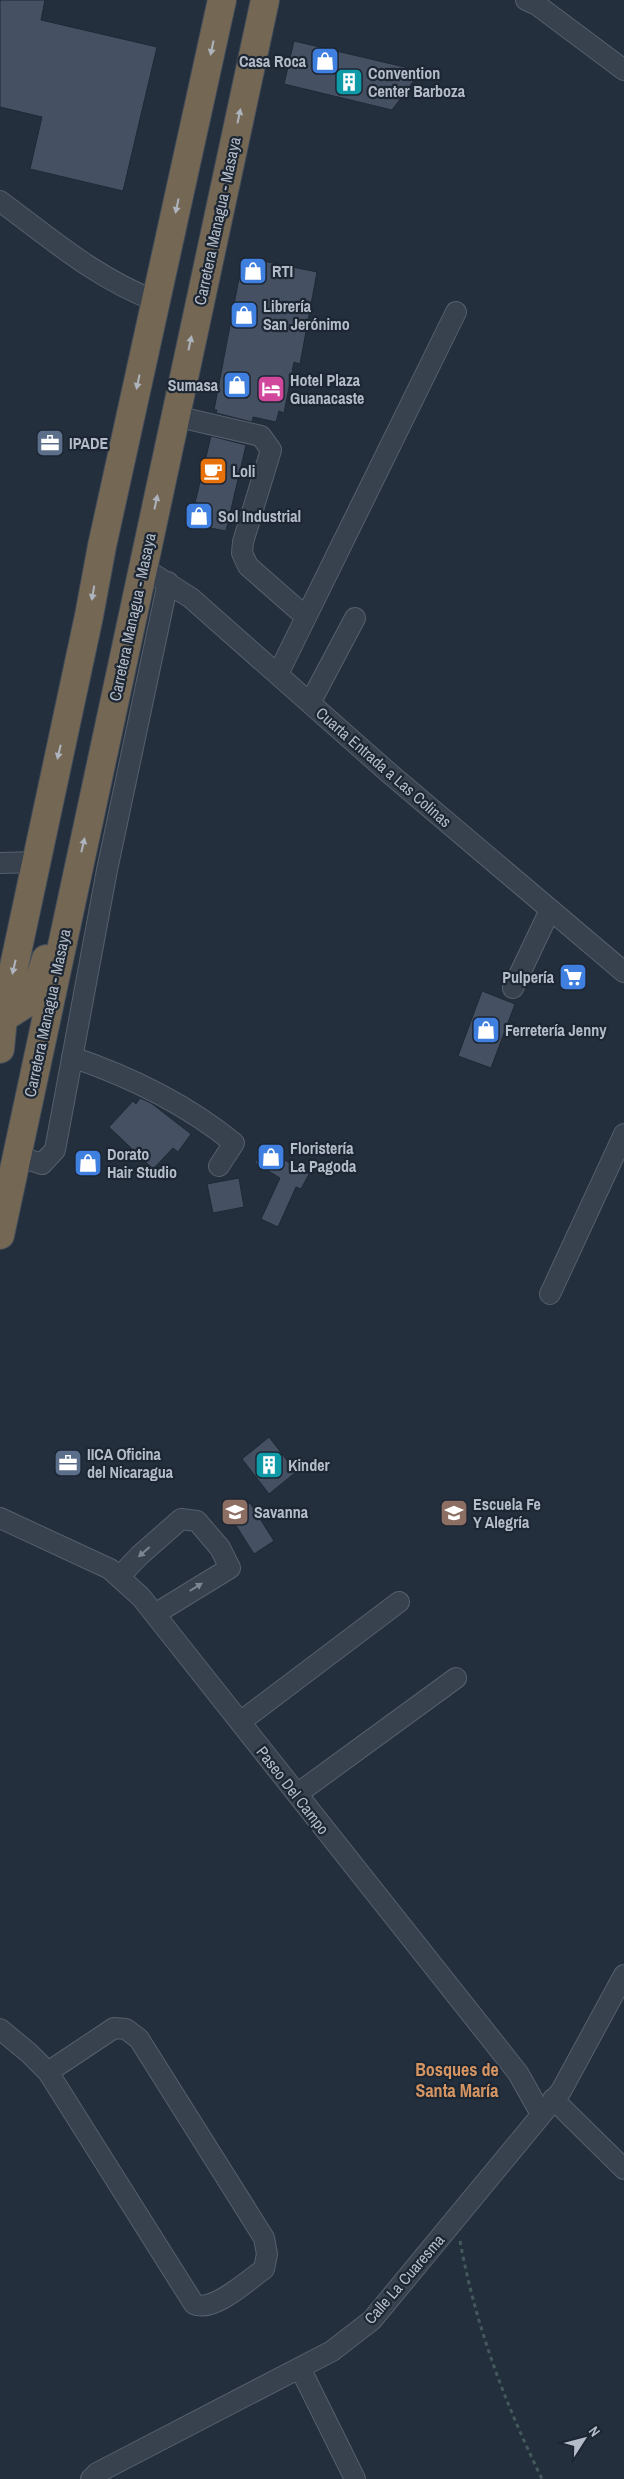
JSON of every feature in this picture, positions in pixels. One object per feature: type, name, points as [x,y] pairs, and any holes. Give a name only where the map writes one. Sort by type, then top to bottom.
[{"type":"highway","points":[[0,1049],[1,1017],[29,902],[156,301],[222,0]]},
{"type":"highway","name":"Carretera Managua - Masaya","points":[[0,1235],[74,881],[264,0]]},
{"type":"highway","points":[[1,1017],[28,1002],[40,978],[61,910],[74,881]]},
{"type":"highway","points":[[0,946],[12,935],[29,902]]},
{"type":"highway","points":[[1,1017],[19,1042],[24,1079],[14,1134],[17,1154]]},
{"type":"street","points":[[526,0],[537,5],[624,70]]},
{"type":"street","points":[[0,201],[94,271],[126,290],[156,301]]},
{"type":"street","points":[[278,674],[456,312]]},
{"type":"street","points":[[175,416],[261,436],[268,443],[271,450],[243,542],[242,553],[248,566],[306,617]]},
{"type":"street","name":"Cuarta Entrada a Las Colinas","points":[[142,567],[191,598],[310,703],[624,972]]},
{"type":"street","points":[[17,1154],[42,1164],[55,1150],[107,870],[168,582]]},
{"type":"street","points":[[310,703],[355,618]]},
{"type":"street","points":[[0,863],[36,862]]},
{"type":"street","points":[[513,988],[550,910]]},
{"type":"street","points":[[72,1057],[143,1084],[210,1123],[234,1143],[219,1166]]},
{"type":"street","points":[[550,1294],[624,1134]]},
{"type":"street","name":"Paseo Del Campo","points":[[0,1518],[110,1569],[141,1597],[518,2073],[547,2107],[624,2169]]},
{"type":"street","points":[[119,1577],[140,1555],[181,1519],[197,1521],[220,1548],[230,1568],[155,1614]]},
{"type":"street","points":[[240,1722],[398,1602]]},
{"type":"street","points":[[297,1794],[456,1678]]},
{"type":"street","name":"Calle La Cuaresma","points":[[91,2479],[97,2473],[332,2352],[372,2320],[561,2090],[624,1975]]},
{"type":"street","points":[[0,2029],[48,2072],[194,2304],[202,2308],[213,2305],[264,2269],[268,2254],[264,2238],[139,2039],[126,2029],[114,2028],[48,2072]]},
{"type":"street","points":[[300,2368],[355,2479]]},
{"type":"path","points":[[455,2218],[480,2332],[518,2429],[542,2479]]},
{"type":"building","points":[[0,0],[45,0],[41,20],[157,47],[123,191],[30,169],[42,117],[0,107]]},
{"type":"building","name":"Convention Center Barboza","points":[[294,41],[421,71],[392,110],[284,84]]},
{"type":"building","name":"Hotel Plaza Guanacaste","points":[[243,257],[317,272],[300,364],[294,362],[284,413],[279,411],[276,422],[253,417],[252,422],[216,413],[217,410],[214,410]]},
{"type":"building","points":[[211,436],[246,445],[226,531],[190,524]]},
{"type":"building","name":"Ferretería Jenny","points":[[482,991],[515,1004],[491,1068],[458,1056]]},
{"type":"building","points":[[140,1098],[151,1103],[191,1134],[178,1152],[173,1148],[153,1169],[109,1127],[133,1101],[136,1104]]},
{"type":"building","points":[[263,1148],[309,1174],[301,1189],[296,1187],[278,1227],[261,1219],[280,1178],[255,1163]]},
{"type":"building","points":[[239,1178],[244,1207],[213,1213],[207,1184]]},
{"type":"building","name":"Kinder","points":[[269,1437],[296,1472],[269,1494],[242,1459]]},
{"type":"building","points":[[250,1503],[274,1541],[254,1554],[230,1516]]},
{"type":"place","name":"Casa Roca","points":[[325,61]]},
{"type":"place","name":"Convention Center Barboza","points":[[349,82]]},
{"type":"place","name":"RTI","points":[[253,271]]},
{"type":"place","name":"Librería San Jerónimo","points":[[244,315]]},
{"type":"place","name":"Sumasa","points":[[237,385]]},
{"type":"place","name":"Hotel Plaza Guanacaste","points":[[271,389]]},
{"type":"place","name":"IPADE","points":[[50,443]]},
{"type":"place","name":"Loli","points":[[213,471]]},
{"type":"place","name":"Sol Industrial","points":[[199,516]]},
{"type":"place","name":"Pulpería","points":[[573,977]]},
{"type":"place","name":"Ferretería Jenny","points":[[486,1030]]},
{"type":"place","name":"Floristería La Pagoda","points":[[271,1157]]},
{"type":"place","name":"Dorato Hair Studio","points":[[88,1163]]},
{"type":"place","name":"IICA Oficina del Nicaragua","points":[[68,1463]]},
{"type":"place","name":"Kinder","points":[[269,1465]]},
{"type":"place","name":"Savanna","points":[[235,1512]]},
{"type":"place","name":"Escuela Fe Y Alegría","points":[[454,1513]]},
{"type":"district","name":"Bosques de Santa María","points":[[457,2079]]}]
